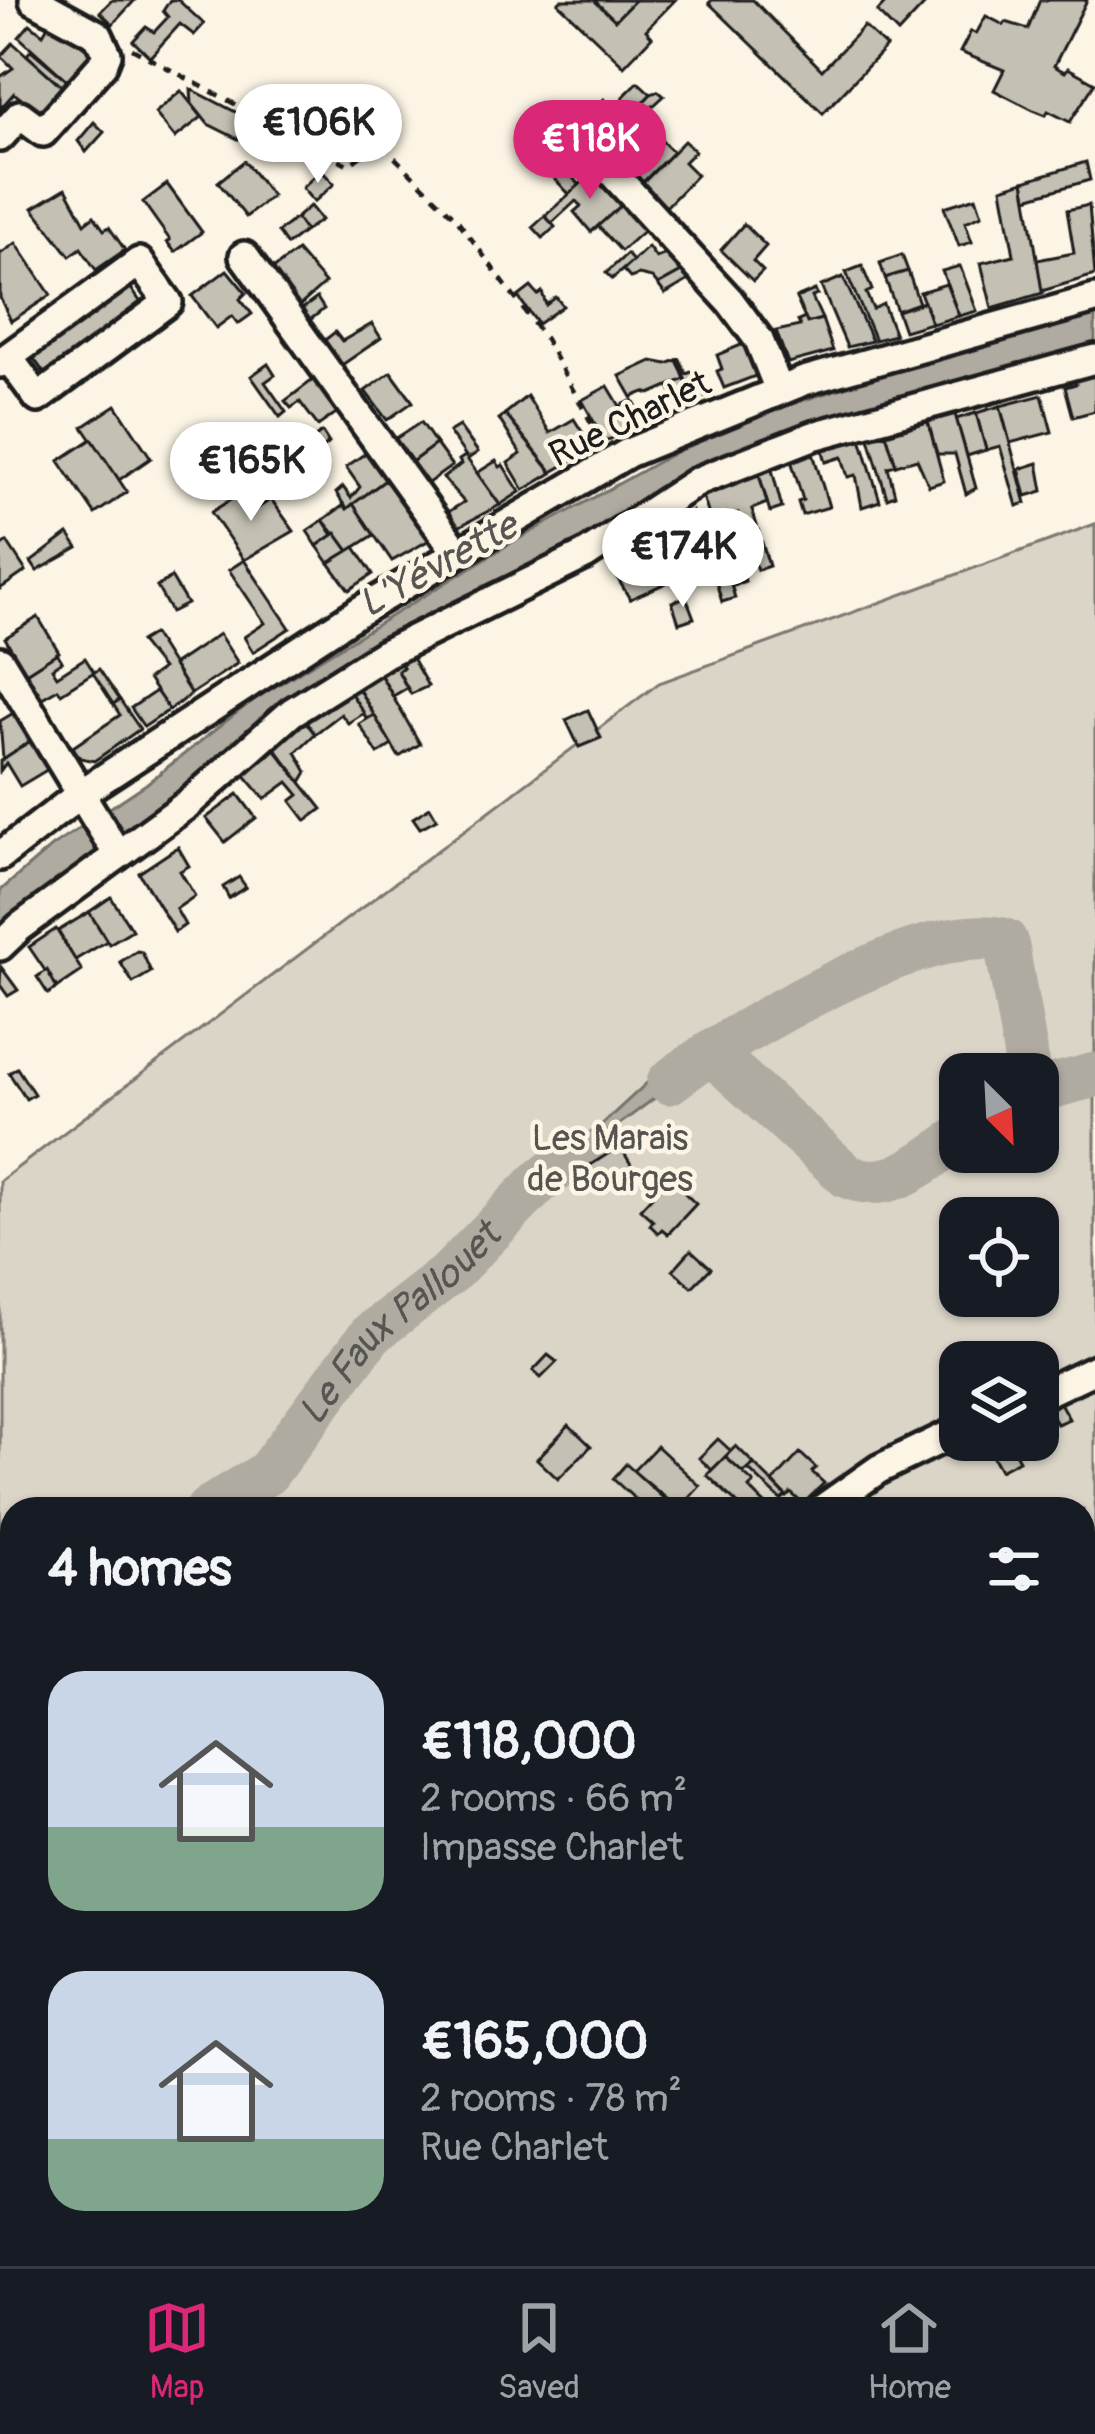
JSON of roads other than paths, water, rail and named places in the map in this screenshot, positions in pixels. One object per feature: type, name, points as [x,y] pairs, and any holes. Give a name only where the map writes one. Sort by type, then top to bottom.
[{"type":"street","points":[[0,136],[20,116],[43,132],[104,64],[107,54],[98,35],[34,0]]},
{"type":"street","points":[[573,130],[730,301],[759,340],[779,390]]},
{"type":"street","points":[[244,256],[457,552]]},
{"type":"street","points":[[139,262],[168,302],[38,398],[4,360],[139,262]]},
{"type":"street","name":"Rue Charlet","points":[[0,856],[88,802],[457,552],[612,462],[779,390],[1095,299]]},
{"type":"street","points":[[0,946],[116,850],[189,803],[292,712],[382,651],[585,555],[698,482],[813,436],[1095,359]]},
{"type":"street","points":[[361,616],[382,651]]},
{"type":"street","points":[[0,661],[116,850]]},
{"type":"street","points":[[1059,1386],[1095,1369]]},
{"type":"street","points":[[839,1497],[879,1468],[939,1440]]},
{"type":"waterway","name":"Le Faux Pallouet","points":[[669,1082],[782,1010],[831,985],[929,946],[971,938],[1005,941],[1025,1053]]},
{"type":"waterway","name":"Le Faux Pallouet","points":[[713,1054],[847,1176],[863,1181],[893,1178],[939,1152]]},
{"type":"waterway","name":"Le Faux Pallouet","points":[[1059,1084],[1095,1075]]},
{"type":"waterway","name":"Le Faux Pallouet","points":[[228,1497],[267,1473],[371,1334],[451,1272],[538,1183],[579,1152]]},
{"type":"water label","name":"L'Yévrette","points":[[438,565]]},
{"type":"park label","name":"Les Marais de Bourges","points":[[610,1158]]}]
